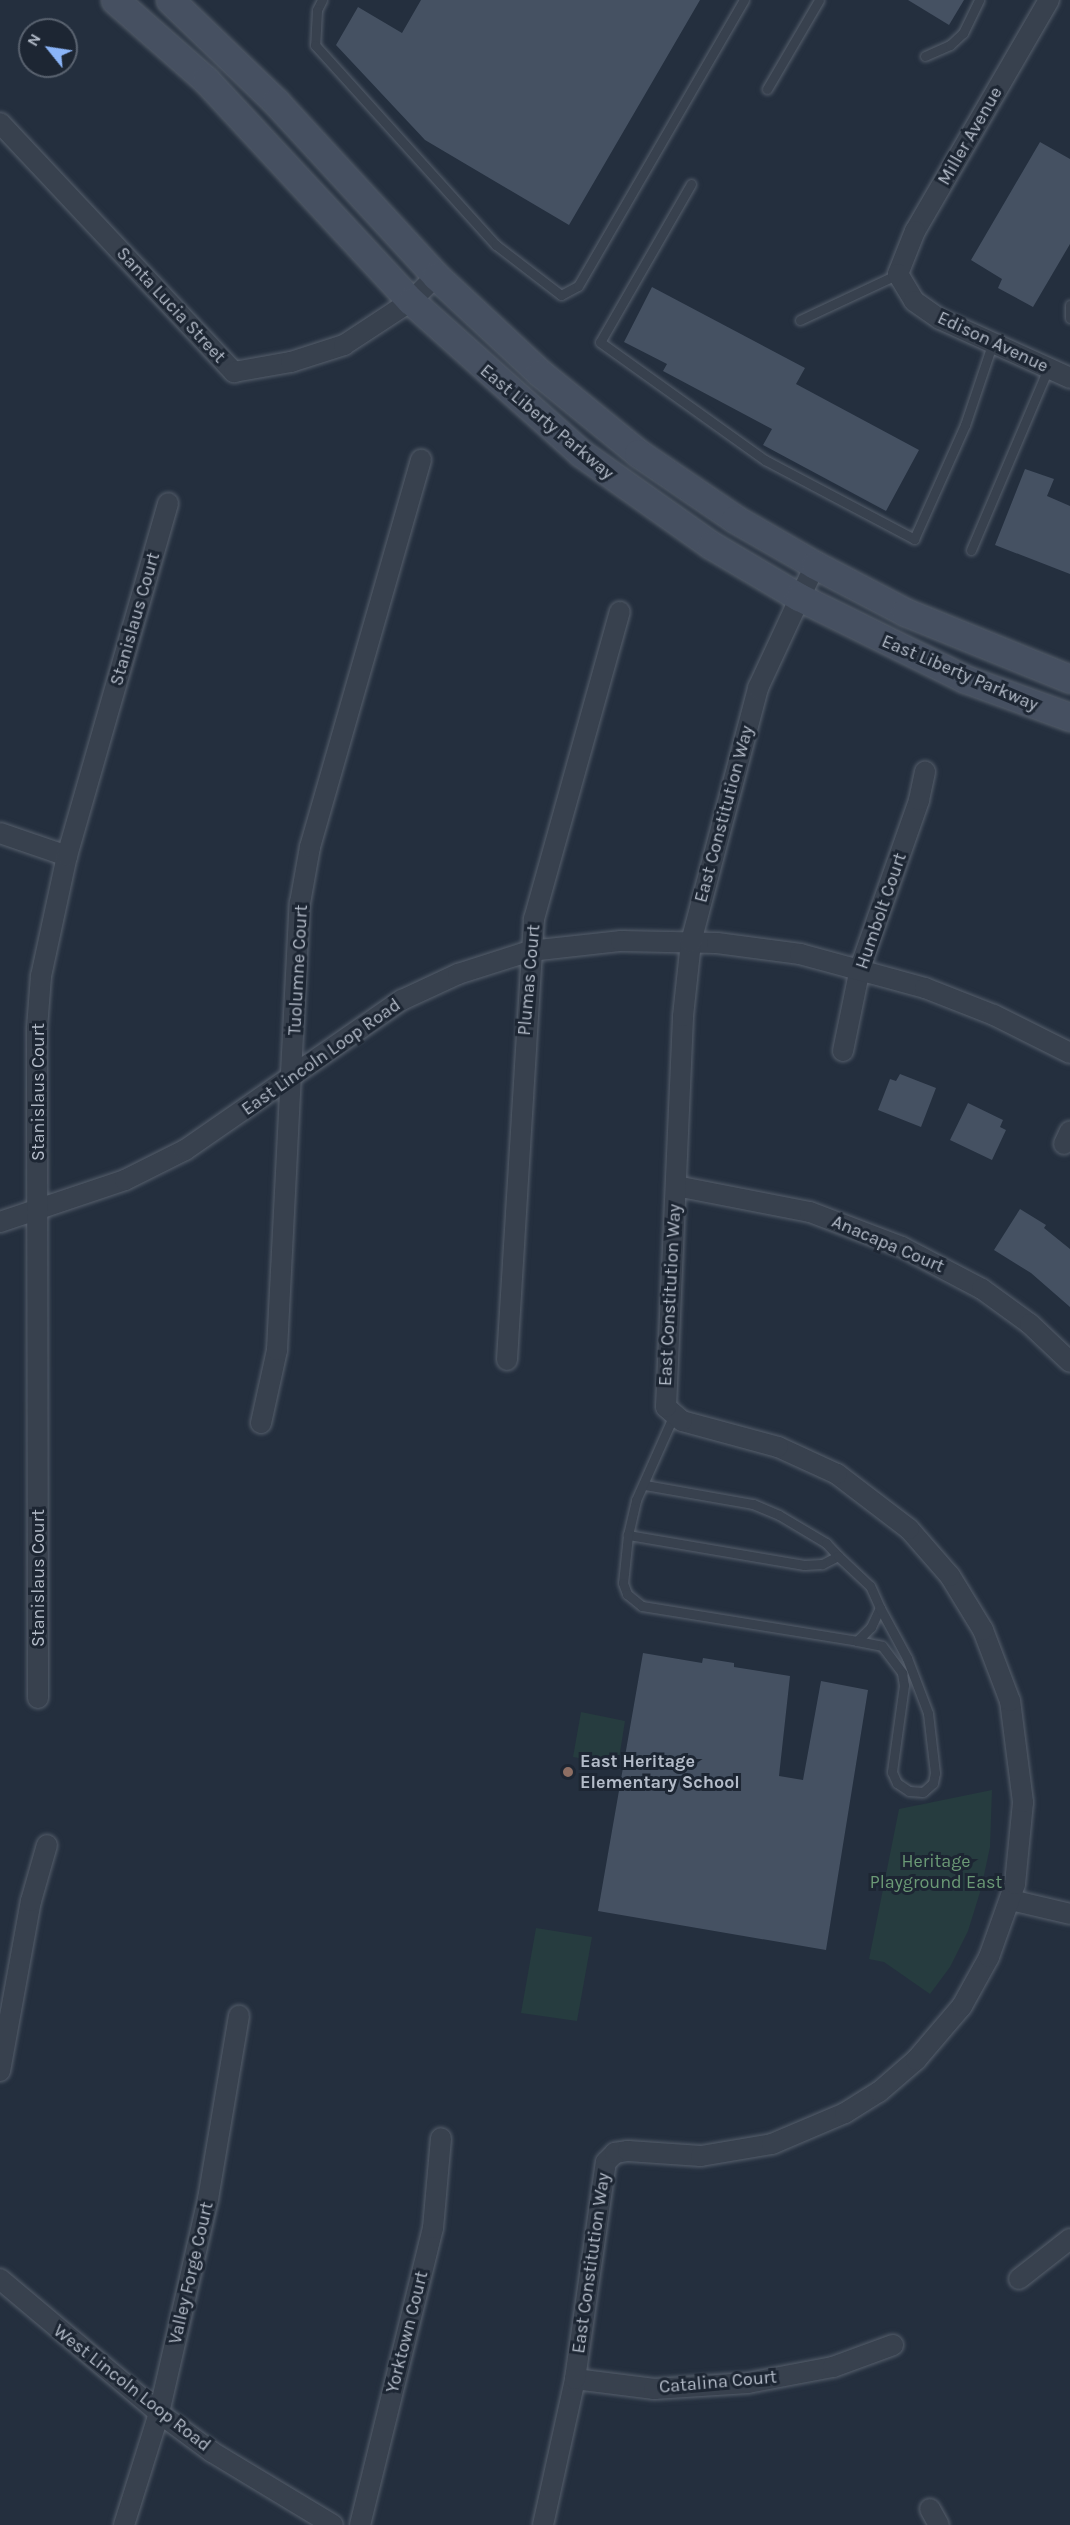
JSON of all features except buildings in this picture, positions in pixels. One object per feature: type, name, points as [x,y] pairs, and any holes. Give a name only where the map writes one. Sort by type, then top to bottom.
[{"type":"street","name":"East Liberty Parkway","points":[[115,0],[206,80],[411,301],[581,453],[711,545],[799,597],[965,679],[1070,717]]},
{"type":"street","name":"East Liberty Parkway","points":[[170,0],[276,102],[436,276],[540,372],[638,453],[735,519],[815,565],[905,612],[1070,679]]},
{"type":"street","name":"Miller Avenue","points":[[898,274],[915,231],[1048,0]]},
{"type":"street","name":"Santa Lucia Street","points":[[0,123],[234,372],[291,362],[344,345],[411,301],[436,276]]},
{"type":"street","name":"Edison Avenue","points":[[898,274],[914,301],[940,319],[992,345],[1070,378]]},
{"type":"street","name":"Tuolumne Court","points":[[261,1423],[277,1350],[293,1076],[295,960],[310,848],[421,460]]},
{"type":"street","name":"Stanislaus Court","points":[[38,1698],[38,1005],[48,936],[68,856],[168,503]]},
{"type":"street","name":"East Constitution Way","points":[[543,2525],[575,2379],[606,2162],[615,2153],[628,2151],[701,2156],[772,2144],[853,2108],[916,2060],[957,2013],[989,1957],[1011,1900],[1023,1802],[1018,1743],[994,1653],[950,1576],[901,1521],[837,1474],[778,1447],[673,1417],[666,1407],[664,1391],[683,1016],[691,942],[758,688],[815,565]]},
{"type":"street","name":"Plumas Court","points":[[507,1360],[530,951],[544,876],[620,612]]},
{"type":"street","name":"Humbolt Court","points":[[843,1051],[860,968],[919,800],[925,772]]},
{"type":"street","points":[[0,833],[68,856]]},
{"type":"street","name":"East Lincoln Loop Road","points":[[0,1222],[39,1212],[125,1180],[185,1150],[402,1000],[458,974],[530,951],[621,940],[691,942],[800,954],[860,968],[962,1001],[1070,1053]]},
{"type":"street","name":"Anacapa Court","points":[[676,1186],[810,1212],[902,1246],[982,1289],[1030,1324],[1070,1362]]},
{"type":"street","points":[[0,2071],[31,1901],[47,1845]]},
{"type":"street","points":[[1011,1900],[1070,1914]]},
{"type":"street","name":"Valley Forge Court","points":[[124,2525],[159,2413],[208,2199],[239,2016]]},
{"type":"street","name":"Yorktown Court","points":[[360,2525],[433,2228],[441,2138]]},
{"type":"street","points":[[1019,2279],[1070,2239]]},
{"type":"street","name":"West Lincoln Loop Road","points":[[0,2279],[159,2413],[212,2452],[333,2525]]},
{"type":"street","name":"Catalina Court","points":[[575,2379],[654,2389],[748,2383],[832,2367],[893,2346]]},
{"type":"lane","points":[[322,0],[317,10],[315,45],[496,245],[561,296],[578,286],[744,0]]},
{"type":"lane","points":[[767,89],[819,0]]},
{"type":"lane","points":[[925,56],[950,45],[963,33],[979,0]]},
{"type":"lane","points":[[691,184],[600,342],[765,460],[914,539],[965,424],[992,345]]},
{"type":"lane","points":[[800,320],[898,274]]},
{"type":"lane","points":[[1070,305],[1070,318]]},
{"type":"lane","points":[[971,550],[1048,369]]},
{"type":"lane","points":[[645,1485],[753,1504],[779,1515],[826,1543],[870,1586],[907,1658],[928,1713],[935,1773],[933,1783],[923,1792],[909,1791],[897,1783],[892,1772],[904,1685],[902,1673],[882,1646],[642,1606],[627,1594],[623,1583],[628,1535],[636,1500],[645,1485],[673,1417]]},
{"type":"lane","points":[[628,1535],[804,1565],[822,1564],[838,1556]]},
{"type":"lane","points":[[857,1641],[871,1627],[880,1608]]},
{"type":"green space","points":[[581,1712],[625,1721],[618,1765],[573,1757]]},
{"type":"green space","name":"Heritage Playground East","points":[[992,1790],[990,1847],[981,1889],[968,1931],[950,1967],[930,1994],[884,1962],[869,1959],[899,1809]]},
{"type":"green space","points":[[536,1928],[592,1937],[577,2021],[521,2013]]},
{"type":"place","name":"East Heritage Elementary School","points":[[568,1772]]}]
